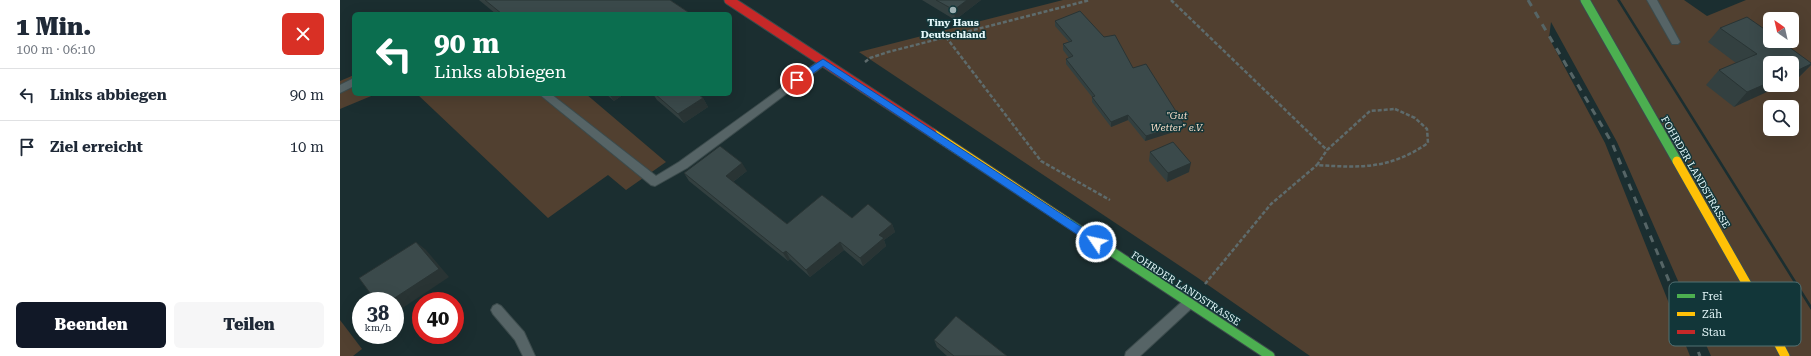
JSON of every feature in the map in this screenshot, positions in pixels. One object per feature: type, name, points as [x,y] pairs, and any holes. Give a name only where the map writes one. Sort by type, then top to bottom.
[{"type":"street","name":"FOHRDER LANDSTRASSE","points":[[729,0],[1270,356]]},
{"type":"street","name":"FOHRDER LANDSTRASSE","points":[[1585,0],[1746,282]]},
{"type":"street","name":"FOHRDER LANDSTRASSE","points":[[1780,346],[1785,356]]},
{"type":"lane","points":[[738,6],[748,0]]},
{"type":"lane","points":[[1652,0],[1676,42]]},
{"type":"lane","points":[[547,96],[655,182],[683,165],[823,62]]},
{"type":"lane","points":[[340,89],[352,83]]},
{"type":"lane","points":[[1131,356],[1189,303]]},
{"type":"lane","points":[[497,310],[520,336],[529,356]]},
{"type":"path","points":[[845,76],[870,58],[888,52],[1090,0]]},
{"type":"path","points":[[1171,0],[1327,150]]},
{"type":"path","points":[[946,37],[1041,161],[1110,200]]},
{"type":"path","points":[[1189,303],[1271,204],[1317,165],[1327,150],[1370,111],[1395,108],[1415,118],[1427,129],[1428,143],[1415,153],[1384,165],[1360,168],[1317,165]]},
{"type":"green space","name":"\"Gut Wetter\" e.V.","points":[[1063,0],[1617,0],[1793,282],[1678,282],[1617,142],[1551,22],[1549,38],[1605,143],[1669,303],[1669,346],[1686,346],[1690,356],[1310,356],[1198,278],[859,52]]},
{"type":"green space","points":[[1620,0],[1684,0],[1707,16],[1746,0],[1811,0],[1811,305],[1801,289],[1801,282],[1797,282]]},
{"type":"green space","points":[[352,76],[352,96],[371,96],[340,109],[340,81]]},
{"type":"green space","points":[[419,96],[588,96],[666,162],[626,190],[608,175],[548,218]]},
{"type":"green space","points":[[1801,294],[1811,310],[1811,356],[1711,356],[1707,346],[1801,346]]},
{"type":"green space","points":[[340,320],[352,336],[352,344],[358,344],[362,349],[353,356],[340,356]]},
{"type":"building","points":[[485,0],[670,0],[688,12],[500,12]]},
{"type":"building","points":[[936,0],[967,0],[954,10]]},
{"type":"building","points":[[1080,11],[1104,37],[1115,35],[1133,68],[1146,64],[1184,124],[1146,136],[1128,115],[1111,122],[1092,97],[1095,96],[1066,59],[1073,56],[1063,44],[1072,41],[1055,21]]},
{"type":"building","points":[[1747,17],[1763,28],[1763,48],[1791,48],[1811,64],[1799,70],[1799,56],[1763,56],[1763,85],[1747,92],[1719,70],[1757,54],[1720,28]]},
{"type":"building","points":[[657,96],[700,96],[703,98],[678,114]]},
{"type":"building","points":[[1173,142],[1191,163],[1168,173],[1150,152]]},
{"type":"building","points":[[720,146],[742,163],[726,176],[787,224],[822,195],[852,218],[868,204],[892,224],[879,235],[884,238],[860,258],[840,242],[806,270],[786,251],[783,253],[684,173]]},
{"type":"building","points":[[416,242],[439,269],[404,292],[369,292],[359,278]]},
{"type":"building","points":[[956,316],[1007,356],[954,356],[934,340]]},
{"type":"railway","points":[[1528,0],[1612,143],[1669,282]]},
{"type":"railway","points":[[1696,346],[1700,356]]},
{"type":"traffic: fast","points":[[1585,0],[1677,161]]},
{"type":"traffic: fast","points":[[1067,222],[1270,356]]},
{"type":"traffic: slow","points":[[932,133],[1067,222]]},
{"type":"traffic: slow","points":[[1677,161],[1746,282]]},
{"type":"traffic: slow","points":[[1780,346],[1785,356]]},
{"type":"traffic: jam","points":[[729,0],[932,133]]},
{"type":"place","name":"Tiny Haus Deutschland","points":[[953,10]]},
{"type":"route","points":[[797,80],[823,62],[1096,242]]}]
